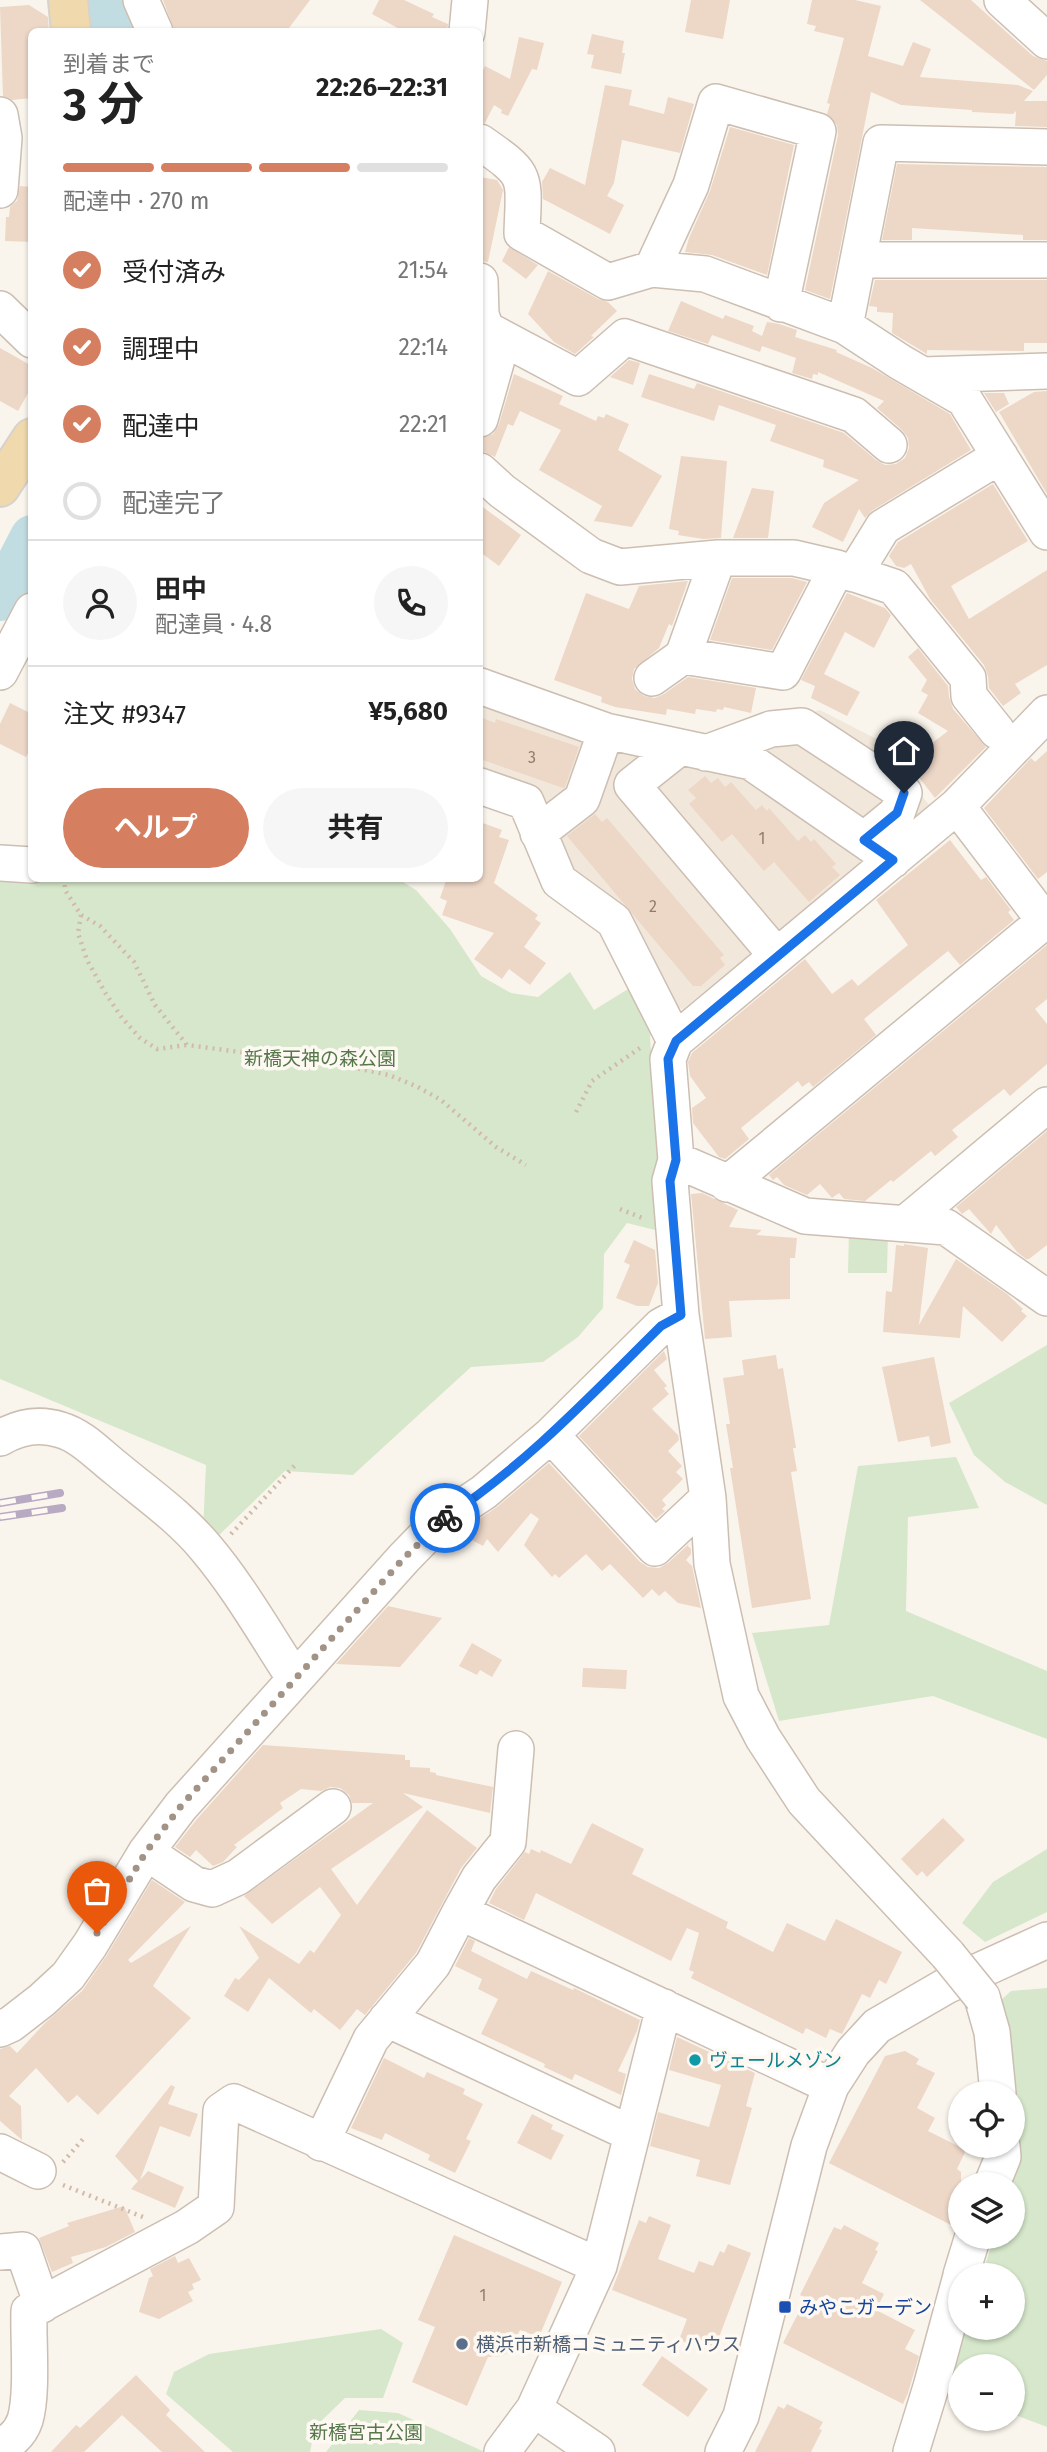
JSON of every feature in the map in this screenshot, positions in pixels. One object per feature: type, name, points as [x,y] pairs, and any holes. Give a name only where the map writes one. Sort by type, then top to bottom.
[{"type":"main road","points":[[68,0],[71,28]]},
{"type":"main road","points":[[0,487],[28,444]]},
{"type":"street","points":[[141,0],[153,28]]},
{"type":"street","points":[[467,28],[470,0]]},
{"type":"street","points":[[1002,0],[1047,41]]},
{"type":"street","points":[[652,270],[691,185],[716,102],[818,131],[781,304]]},
{"type":"street","points":[[0,116],[4,138],[0,190]]},
{"type":"street","points":[[845,326],[881,143],[1047,147]]},
{"type":"street","points":[[483,144],[514,166],[523,184],[522,233],[608,282],[652,270],[705,274],[845,326],[964,398],[1047,532]]},
{"type":"street","points":[[859,260],[1047,260]]},
{"type":"street","points":[[0,309],[28,336]]},
{"type":"street","points":[[483,321],[486,329],[578,378],[625,337],[854,415],[889,445]]},
{"type":"street","points":[[483,408],[503,338]]},
{"type":"street","points":[[923,375],[1047,371]]},
{"type":"street","points":[[683,656],[783,672],[845,571],[883,527],[1000,456]]},
{"type":"street","points":[[483,474],[502,491],[591,556],[620,567],[718,558],[793,558],[894,587],[968,678],[969,696],[1005,740]]},
{"type":"street","points":[[652,678],[683,656],[718,558]]},
{"type":"street","points":[[0,672],[28,619]]},
{"type":"street","points":[[483,687],[606,731],[751,762],[893,860]]},
{"type":"street","points":[[997,2081],[992,2032],[982,1997],[948,1955],[804,1801],[763,1738],[741,1696],[712,1564],[708,1498],[681,1315],[670,1181],[676,1160],[668,1059],[676,1041],[957,806],[1005,740],[1047,712]]},
{"type":"street","points":[[777,956],[632,785],[693,750],[771,729],[802,726],[904,793],[897,813],[864,840]]},
{"type":"street","points":[[538,833],[582,799],[606,731]]},
{"type":"street","points":[[483,787],[526,802],[559,881],[614,921],[676,1041]]},
{"type":"street","points":[[727,1184],[1046,921],[957,806]]},
{"type":"street","points":[[0,863],[28,865]]},
{"type":"street","points":[[906,1223],[1047,1105]]},
{"type":"street","points":[[676,1160],[805,1216],[946,1227],[1046,1295]]},
{"type":"street","points":[[0,2029],[11,2024],[42,2000],[68,1976],[90,1945],[146,1852],[181,1806],[439,1522],[484,1492],[551,1436],[661,1326],[681,1315]]},
{"type":"street","points":[[0,1438],[14,1430],[39,1426],[62,1430],[84,1442],[164,1508],[212,1555],[295,1679]]},
{"type":"street","points":[[551,1436],[655,1548],[708,1498]]},
{"type":"street","points":[[321,2143],[371,2039],[433,1964],[479,1878],[508,1842],[516,1749]]},
{"type":"street","points":[[146,1852],[194,1884],[212,1889],[238,1877],[333,1807]]},
{"type":"street","points":[[460,1912],[831,2087]]},
{"type":"street","points":[[723,2452],[741,2416],[809,2146],[831,2087],[853,2052],[877,2026],[946,1986],[1047,1940]]},
{"type":"street","points":[[502,2452],[534,2409],[599,2266],[664,2007]]},
{"type":"street","points":[[387,2020],[632,2134]]},
{"type":"street","points":[[0,2447],[19,2433],[25,2420],[28,2403],[29,2311],[181,2222],[216,2207],[221,2111],[234,2102],[599,2266]]},
{"type":"street","points":[[0,2152],[38,2171]]},
{"type":"street","points":[[0,2252],[23,2250],[42,2305]]},
{"type":"street","points":[[911,2452],[948,2325]]},
{"type":"street","points":[[534,2409],[597,2452]]},
{"type":"path","points":[[64,882],[65,890],[81,915],[100,926],[134,962],[155,1005],[187,1045]]},
{"type":"path","points":[[81,915],[78,933],[87,960],[122,1018],[140,1038],[157,1049],[187,1045],[346,1066],[389,1075],[441,1100],[496,1147],[526,1166]]},
{"type":"path","points":[[576,1112],[592,1081],[641,1047],[676,1041]]},
{"type":"path","points":[[212,1555],[297,1463]]},
{"type":"path","points":[[38,2171],[53,2181],[146,2218],[181,2222]]},
{"type":"shaded area","points":[[483,669],[605,721],[702,742],[820,710],[898,750],[889,755],[930,806],[683,1009],[672,1006],[569,875],[483,775]]},
{"type":"green space","name":"新橋天神の森公園","points":[[0,870],[28,877],[28,882],[403,882],[416,890],[450,929],[481,976],[511,993],[538,997],[570,972],[594,1010],[633,986],[654,1024],[650,1037],[663,1232],[627,1223],[604,1254],[603,1308],[578,1337],[543,1362],[471,1367],[353,1475],[285,1471],[215,1539],[203,1531],[206,1465],[0,1379]]},
{"type":"green space","points":[[849,1230],[888,1230],[887,1273],[848,1273]]},
{"type":"green space","points":[[1047,1345],[1047,1505],[1005,1482],[974,1455],[949,1403]]},
{"type":"green space","points":[[956,1457],[979,1508],[908,1517],[906,1611],[1047,1671],[1047,1739],[933,1696],[779,1721],[752,1633],[829,1625],[858,1466]]},
{"type":"green space","points":[[1047,1849],[1047,1912],[985,1942],[962,1923],[993,1882]]},
{"type":"green space","points":[[1047,1988],[1047,2427],[1025,2419],[1025,2354],[958,2354],[963,2340],[1025,2340],[1025,2263],[986,2263],[990,2249],[1025,2249],[1025,2172],[1012,2172],[1015,2158],[1025,2158],[1025,2081],[1015,2081],[999,2002],[1011,1991]]},
{"type":"green space","points":[[381,2329],[403,2343],[383,2398],[345,2398],[315,2427],[310,2452],[233,2452],[166,2394],[174,2372],[209,2354]]},
{"type":"green space","name":"新橋宮古公園","points":[[359,2410],[398,2413],[485,2452],[326,2452]]},
{"type":"building","points":[[163,0],[310,0],[289,28],[174,28]]},
{"type":"building","points":[[379,0],[404,0],[434,14],[432,17],[448,24],[448,28],[398,28],[372,14]]},
{"type":"building","points":[[691,0],[730,0],[723,39],[685,32]]},
{"type":"building","points":[[812,0],[855,0],[881,6],[868,56],[903,66],[913,42],[931,49],[920,77],[1018,85],[1033,91],[1024,101],[1047,101],[1047,127],[1015,126],[1016,111],[1013,114],[972,112],[901,105],[871,92],[830,299],[805,290],[838,135],[837,125],[827,114],[830,104],[827,103],[844,38],[814,31],[816,26],[807,24]]},
{"type":"building","points":[[920,0],[971,0],[1033,56],[1047,61],[1047,75],[1034,90]]},
{"type":"building","points":[[29,5],[48,17],[49,28],[28,28],[28,98],[12,100],[3,96],[0,7]]},
{"type":"building","points":[[592,34],[624,41],[621,74],[591,68],[594,55],[587,54]]},
{"type":"building","points":[[519,37],[544,43],[537,70],[532,69],[508,116],[494,105],[483,123],[485,66],[510,79]]},
{"type":"building","points":[[605,85],[632,90],[629,105],[664,114],[668,97],[694,104],[680,153],[622,140],[614,183],[607,196],[624,205],[610,234],[543,199],[542,182],[550,168],[585,185]]},
{"type":"building","points":[[730,127],[794,145],[767,275],[712,255],[685,252],[710,191]]},
{"type":"building","points":[[897,164],[1047,167],[1047,240],[1023,240],[1023,235],[912,228],[912,240],[882,240]]},
{"type":"building","points":[[483,178],[497,180],[503,190],[488,262],[483,261]]},
{"type":"building","points":[[20,186],[28,187],[28,242],[5,241],[6,217],[9,217],[10,207],[17,201]]},
{"type":"building","points":[[509,247],[538,265],[526,279],[502,261]]},
{"type":"building","points":[[548,271],[608,302],[617,311],[575,354],[554,342],[528,314]]},
{"type":"building","points":[[875,280],[1047,280],[1047,343],[1024,343],[1024,351],[927,350],[927,354],[892,333],[893,313],[877,312],[877,307],[869,306]]},
{"type":"building","points":[[681,301],[723,319],[725,315],[754,326],[752,331],[762,336],[767,322],[779,324],[797,330],[795,337],[837,350],[836,352],[872,368],[950,414],[971,450],[873,510],[865,518],[859,509],[843,542],[812,527],[824,503],[859,480],[823,467],[824,460],[770,441],[776,425],[719,405],[714,421],[641,397],[649,374],[694,389],[697,383],[844,433],[885,465],[896,464],[905,458],[909,448],[908,438],[877,408],[884,401],[818,372],[818,375],[813,374],[812,379],[792,373],[796,358],[762,346],[760,352],[712,335],[708,344],[668,331]]},
{"type":"building","points":[[0,348],[28,364],[28,393],[18,411],[0,401]]},
{"type":"building","points":[[629,360],[640,363],[633,385],[610,377]]},
{"type":"building","points":[[514,374],[563,396],[559,404],[596,421],[598,416],[604,418],[606,414],[629,424],[618,450],[662,476],[632,527],[594,521],[602,506],[539,470],[561,430],[520,411],[513,426],[508,424],[495,457],[483,452],[483,438],[493,434],[499,424]]},
{"type":"building","points":[[1047,391],[1047,494],[999,412],[1034,392]]},
{"type":"building","points":[[984,393],[1004,393],[1009,404],[996,412]]},
{"type":"building","points":[[681,456],[727,461],[721,538],[703,539],[678,535],[679,531],[669,529]]},
{"type":"building","points":[[993,484],[1028,541],[951,586],[969,619],[1047,570],[1047,665],[1015,684],[1021,693],[1003,706],[989,688],[984,665],[930,599],[911,564],[904,568],[896,566],[889,556],[898,542]]},
{"type":"building","points":[[752,488],[774,491],[768,538],[733,538]]},
{"type":"building","points":[[483,507],[521,535],[499,566],[483,554]]},
{"type":"building","points":[[732,578],[792,578],[807,582],[772,650],[710,640]]},
{"type":"building","points":[[688,581],[672,626],[669,624],[659,648],[634,669],[632,679],[635,689],[644,696],[655,698],[688,677],[756,688],[751,713],[724,707],[716,712],[696,709],[695,714],[667,709],[666,715],[615,707],[601,702],[602,697],[554,680],[586,593],[629,609],[639,586]]},
{"type":"building","points":[[847,593],[885,608],[891,615],[874,648],[845,632],[824,674],[860,692],[847,716],[811,698],[815,686],[801,680]]},
{"type":"building","points":[[918,648],[948,686],[953,709],[986,747],[935,798],[907,762],[948,731],[918,713],[928,695],[921,691],[927,680],[908,657]]},
{"type":"building","points":[[10,703],[28,712],[26,757],[0,744],[0,724]]},
{"type":"building","points":[[483,718],[495,723],[496,719],[579,747],[563,788],[483,760]]},
{"type":"building","points":[[1047,751],[1047,872],[1038,879],[984,808],[1031,758],[1035,762]]},
{"type":"building","points":[[705,776],[711,783],[718,778],[725,787],[731,782],[756,810],[762,805],[767,811],[769,808],[798,841],[805,835],[811,842],[814,839],[836,864],[832,867],[840,875],[809,902],[774,862],[764,871],[732,834],[722,842],[689,804],[696,798],[688,790]]},
{"type":"building","points":[[595,814],[602,822],[607,818],[724,955],[720,958],[725,965],[701,986],[693,986],[567,836]]},
{"type":"building","points":[[483,823],[502,830],[499,837],[509,840],[494,883],[538,915],[535,919],[541,923],[524,947],[546,963],[530,985],[509,969],[502,979],[474,959],[494,933],[442,915],[447,901],[440,898],[446,882],[483,882]]},
{"type":"building","points":[[950,840],[981,880],[986,877],[1011,910],[1008,912],[1014,920],[960,965],[948,951],[864,1019],[876,1035],[813,1087],[809,1082],[802,1087],[798,1081],[741,1128],[749,1139],[725,1159],[719,1157],[693,1123],[692,1108],[706,1098],[690,1076],[688,1062],[692,1053],[805,959],[832,994],[852,979],[858,986],[908,945],[876,900]]},
{"type":"building","points":[[1047,945],[1047,999],[1035,1009],[1047,1024],[1047,1064],[1010,1096],[1004,1089],[952,1130],[958,1137],[935,1156],[931,1151],[865,1201],[844,1199],[839,1193],[832,1198],[820,1184],[807,1195],[784,1185],[777,1177],[773,1180],[769,1175]]},
{"type":"building","points":[[1047,1131],[1047,1245],[1026,1259],[1017,1252],[996,1225],[991,1234],[969,1209],[962,1214],[956,1207]]},
{"type":"building","points":[[702,1193],[738,1210],[729,1227],[762,1230],[756,1235],[797,1238],[795,1258],[790,1258],[790,1299],[729,1301],[732,1337],[705,1339],[691,1194]]},
{"type":"building","points":[[634,1240],[655,1250],[658,1283],[649,1306],[637,1306],[616,1298],[630,1265],[624,1262]]},
{"type":"building","points":[[896,1245],[928,1248],[919,1325],[956,1259],[1007,1294],[1027,1316],[1002,1342],[963,1306],[960,1338],[883,1332],[886,1291],[892,1292]]},
{"type":"building","points":[[664,1351],[667,1359],[654,1370],[667,1386],[664,1388],[669,1394],[652,1409],[678,1435],[679,1440],[668,1451],[682,1466],[676,1472],[683,1479],[662,1500],[666,1505],[662,1509],[665,1511],[656,1519],[579,1436]]},
{"type":"building","points":[[776,1355],[778,1369],[783,1368],[796,1448],[793,1448],[797,1471],[791,1472],[811,1599],[752,1608],[730,1468],[733,1468],[726,1424],[730,1424],[723,1378],[744,1375],[742,1360]]},
{"type":"building","points":[[934,1357],[951,1443],[931,1447],[929,1436],[898,1442],[882,1367]]},
{"type":"building","points":[[549,1463],[640,1562],[648,1567],[659,1568],[668,1563],[687,1545],[691,1554],[686,1560],[692,1566],[701,1608],[678,1603],[665,1591],[659,1596],[652,1589],[643,1598],[610,1564],[602,1571],[586,1554],[559,1578],[555,1574],[552,1577],[524,1545],[539,1519],[531,1513],[498,1552],[487,1539],[483,1546],[459,1533],[497,1507]]},
{"type":"building","points":[[388,1606],[442,1618],[400,1667],[336,1664]]},
{"type":"building","points":[[472,1643],[502,1660],[492,1677],[480,1670],[477,1675],[459,1666]]},
{"type":"building","points":[[583,1668],[627,1670],[626,1689],[582,1687]]},
{"type":"building","points":[[263,1745],[405,1755],[405,1760],[410,1760],[410,1767],[430,1768],[430,1772],[436,1775],[493,1787],[490,1813],[403,1793],[423,1807],[331,1869],[357,1905],[427,1810],[477,1848],[461,1868],[416,1953],[365,2015],[357,2009],[340,2030],[314,2009],[311,2013],[269,1978],[248,2012],[224,1996],[235,1978],[239,1980],[259,1958],[239,1926],[299,1964],[310,1950],[314,1953],[341,1915],[320,1887],[272,1924],[244,1896],[373,1803],[352,1803],[349,1795],[340,1788],[330,1787],[321,1791],[301,1789],[280,1803],[283,1808],[234,1845],[237,1847],[223,1862],[213,1866],[196,1850],[190,1857],[175,1847]]},
{"type":"building","points":[[943,1818],[965,1840],[927,1877],[922,1871],[917,1876],[901,1859]]},
{"type":"building","points":[[592,1823],[644,1849],[632,1874],[728,1922],[726,1928],[773,1952],[787,1923],[825,1941],[836,1919],[902,1952],[886,1984],[879,1980],[870,1998],[862,1994],[842,2034],[830,2029],[826,2038],[806,2028],[803,2034],[691,1978],[694,1972],[689,1970],[699,1933],[687,1928],[671,1961],[536,1893],[524,1920],[489,1903],[496,1889],[525,1852],[529,1854],[531,1849],[540,1853],[541,1850],[571,1864]]},
{"type":"building","points":[[152,1880],[185,1902],[128,1960],[131,1963],[191,1926],[153,1986],[191,2018],[98,2115],[77,2095],[68,2103],[36,2068],[9,2096],[21,2106],[22,2140],[0,2121],[0,2049],[10,2046],[17,2053],[45,2023],[82,1991]]},
{"type":"building","points":[[469,1938],[475,1941],[471,1951],[527,1979],[531,1971],[573,1990],[574,1988],[640,2020],[618,2071],[626,2074],[621,2095],[575,2074],[572,2080],[481,2034],[498,1999],[478,1989],[482,1979],[455,1966]]},
{"type":"building","points":[[677,2037],[755,2073],[746,2106],[752,2108],[730,2185],[696,2176],[700,2160],[650,2146],[658,2112],[709,2127],[721,2085],[669,2070]]},
{"type":"building","points":[[905,2051],[919,2059],[916,2064],[935,2073],[917,2108],[935,2118],[928,2131],[948,2141],[948,2158],[962,2158],[957,2169],[961,2172],[948,2172],[948,2223],[829,2163],[885,2056]]},
{"type":"building","points":[[384,2058],[424,2078],[427,2072],[465,2089],[463,2094],[483,2104],[466,2139],[471,2141],[455,2173],[428,2160],[430,2155],[385,2133],[382,2140],[351,2128]]},
{"type":"building","points":[[171,2085],[175,2087],[168,2104],[198,2114],[190,2137],[160,2126],[140,2180],[148,2171],[184,2187],[175,2208],[131,2189],[138,2181],[115,2156]]},
{"type":"building","points":[[532,2114],[553,2125],[551,2129],[564,2135],[551,2160],[517,2143]]},
{"type":"building","points":[[124,2206],[135,2232],[106,2247],[71,2257],[73,2263],[52,2272],[39,2238],[69,2226],[67,2223]]},
{"type":"building","points":[[649,2216],[671,2225],[658,2259],[694,2273],[699,2261],[713,2266],[720,2251],[724,2253],[728,2244],[751,2253],[713,2353],[679,2340],[687,2319],[612,2290],[639,2220],[646,2223]]},
{"type":"building","points":[[844,2225],[879,2243],[875,2250],[878,2251],[862,2283],[884,2294],[876,2310],[915,2330],[905,2349],[919,2356],[903,2404],[783,2343],[806,2298],[800,2295],[834,2227],[841,2230]]},
{"type":"building","points":[[454,2235],[562,2282],[539,2337],[520,2330],[509,2352],[503,2356],[488,2357],[467,2406],[412,2382],[435,2327],[418,2320]]},
{"type":"building","points":[[175,2256],[178,2263],[189,2258],[201,2280],[192,2284],[194,2289],[188,2292],[193,2301],[159,2319],[139,2312],[149,2278],[153,2276],[150,2269]]},
{"type":"building","points":[[662,2356],[708,2389],[688,2417],[642,2385]]},
{"type":"building","points":[[136,2375],[170,2410],[166,2415],[205,2452],[162,2452],[122,2415],[84,2452],[51,2452],[76,2425],[80,2428]]},
{"type":"building","points":[[787,2404],[823,2422],[811,2452],[755,2452],[778,2406],[784,2409]]},
{"type":"waterway","points":[[98,0],[111,28]]},
{"type":"waterway","points":[[0,599],[28,545]]},
{"type":"railway","points":[[0,1503],[60,1493]]},
{"type":"railway","points":[[0,1517],[62,1508]]},
{"type":"way so far","points":[[97,1933],[146,1852],[181,1806],[404,1558],[445,1518]]},
{"type":"place","name":"ヴェールメゾン","points":[[695,2060]]},
{"type":"place","name":"みやこガーデン","points":[[785,2307]]},
{"type":"place","name":"横浜市新橋コミュニティハウス","points":[[462,2344]]},
{"type":"route","points":[[445,1518],[484,1492],[551,1436],[661,1326],[681,1315],[670,1181],[676,1160],[668,1059],[676,1041],[893,860],[864,840],[897,813],[904,793]]}]
